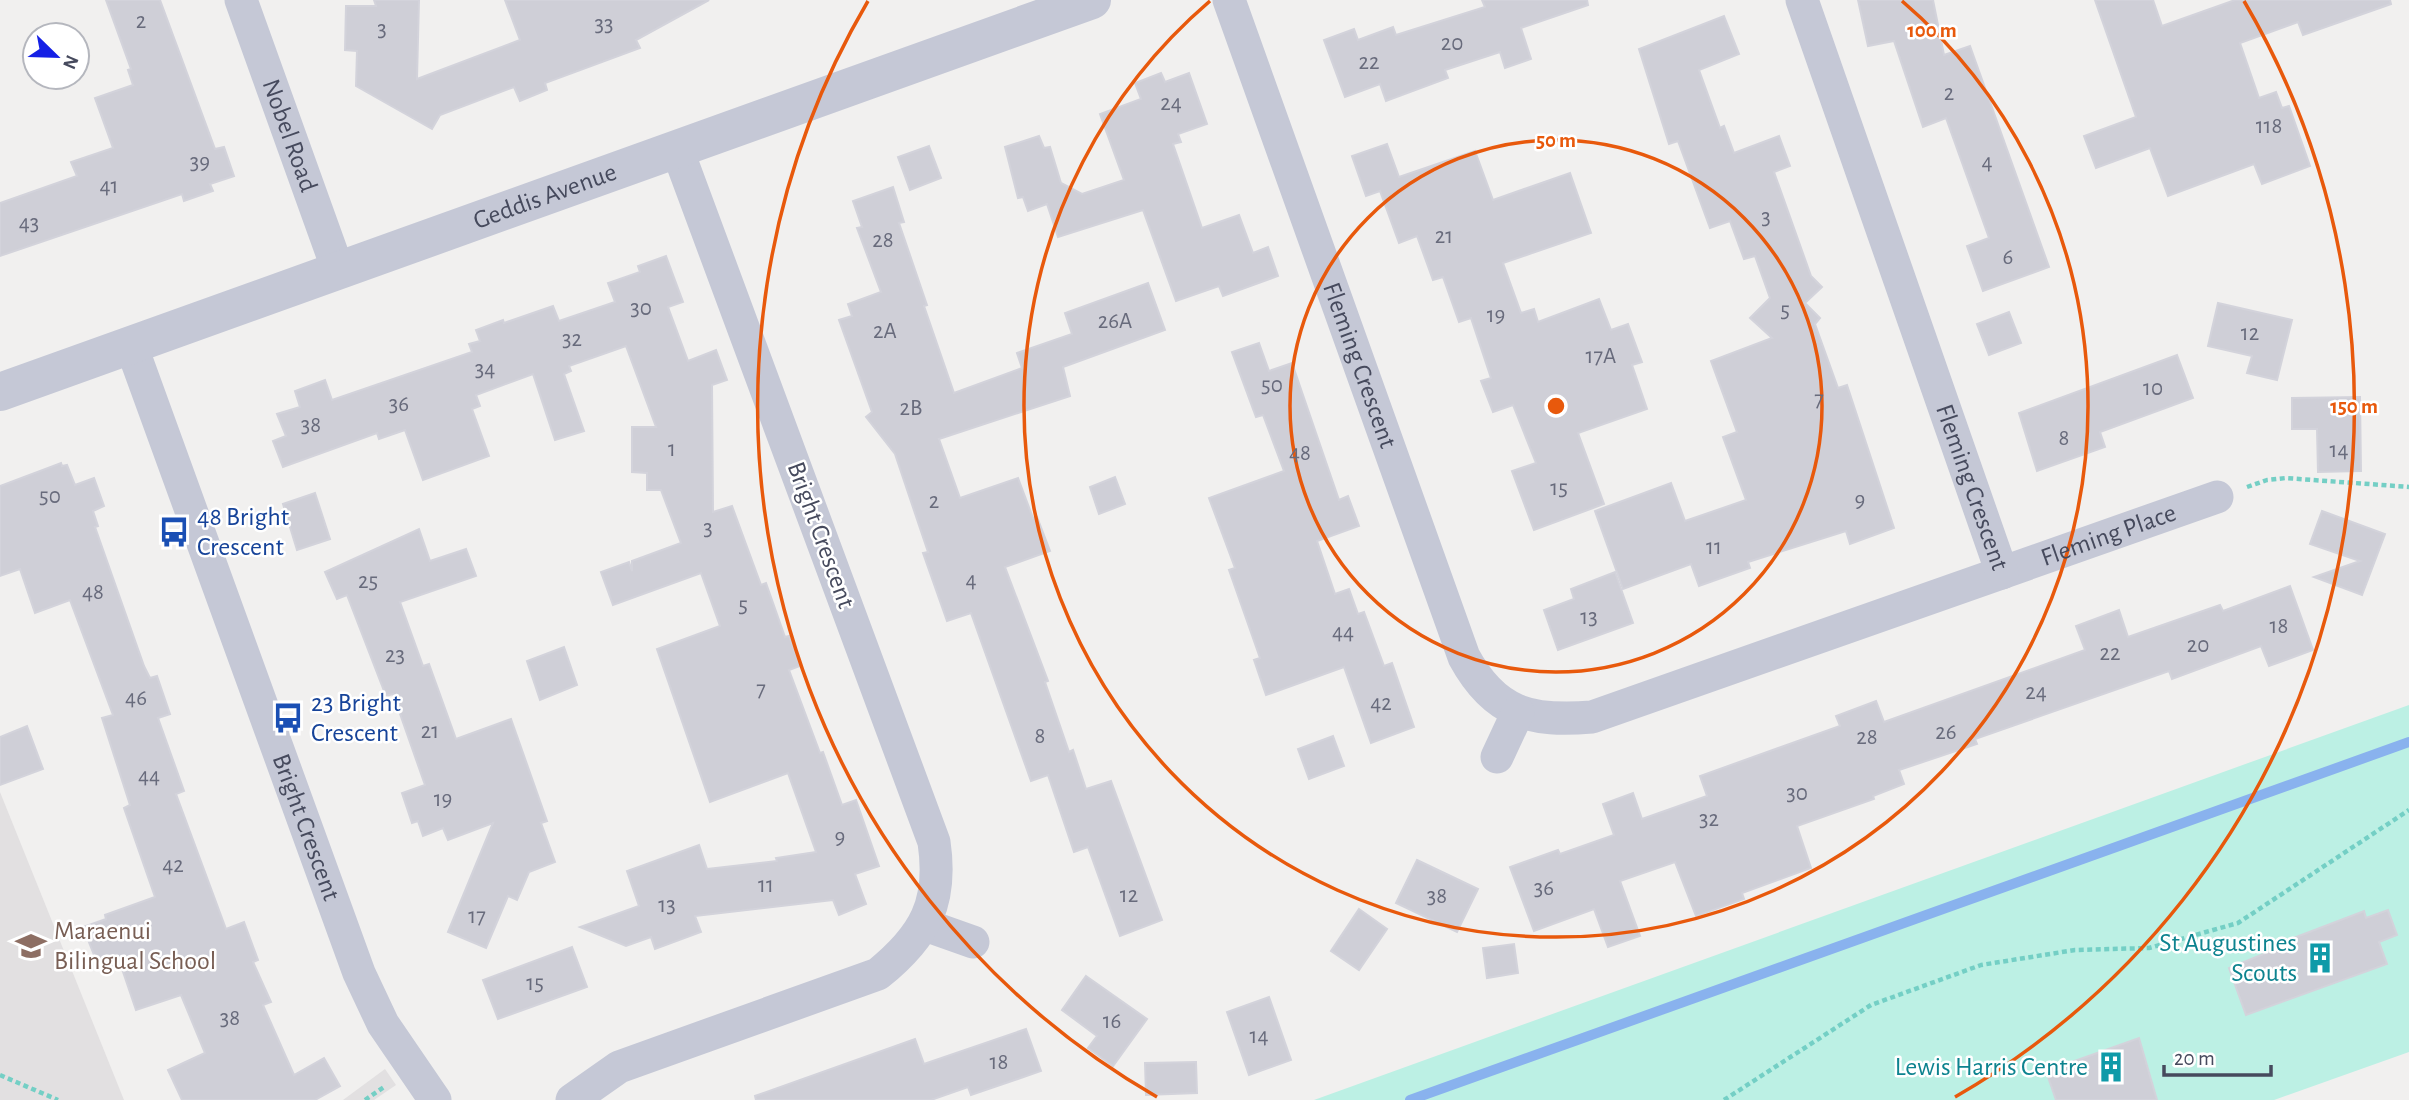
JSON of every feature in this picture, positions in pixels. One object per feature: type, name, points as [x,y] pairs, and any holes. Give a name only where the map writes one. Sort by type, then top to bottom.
[{"type":"street","name":"Nobel Road","points":[[241,0],[338,270]]},
{"type":"street","name":"Geddis Avenue","points":[[0,392],[1092,0]]},
{"type":"street","name":"Fleming Crescent","points":[[1229,0],[1464,657],[1478,682],[1497,701],[1518,712],[1551,720],[1592,717],[2002,573],[1802,0]]},
{"type":"street","name":"Bright Crescent","points":[[572,1100],[630,1062],[878,974],[906,951],[925,925],[939,872],[934,842],[677,149]]},
{"type":"street","name":"Bright Crescent","points":[[131,345],[359,973],[383,1024],[435,1100]]},
{"type":"street","name":"Fleming Place","points":[[2002,573],[2217,497]]},
{"type":"street","points":[[1497,757],[1518,712]]},
{"type":"street","points":[[925,925],[973,943]]},
{"type":"path","points":[[2217,497],[2267,480],[2286,478],[2409,487]]},
{"type":"path","points":[[1724,1100],[1871,1005],[1981,965],[2076,950],[2149,948],[2238,923],[2409,810]]},
{"type":"path","points":[[0,1075],[58,1100]]},
{"type":"shaded area","name":"Maraenui Bilingual School","points":[[0,792],[124,1100],[0,1100]]},
{"type":"shaded area","points":[[385,1069],[396,1085],[374,1100],[343,1100]]},
{"type":"green space","points":[[2409,705],[2409,1052],[2274,1100],[1314,1100]]},
{"type":"building","points":[[106,0],[160,0],[215,149],[224,147],[234,176],[210,184],[213,191],[184,201],[182,194],[0,256],[0,203],[77,176],[71,162],[113,148],[95,98],[133,85],[128,70],[131,69]]},
{"type":"building","points":[[374,0],[419,0],[417,79],[520,40],[505,0],[709,0],[636,40],[640,48],[545,83],[547,90],[520,101],[514,87],[440,115],[432,129],[356,86],[357,51],[345,50],[346,6],[376,6]]},
{"type":"building","points":[[1482,0],[1587,0],[1588,5],[1521,28],[1531,59],[1505,68],[1500,52],[1445,70],[1448,78],[1386,101],[1380,84],[1345,97],[1324,40],[1354,29],[1358,40],[1393,27],[1396,35],[1485,7]]},
{"type":"building","points":[[1858,0],[1933,0],[1944,55],[1970,46],[2049,267],[1983,291],[1967,246],[1989,238],[1946,118],[1923,127],[1894,41],[1868,46]]},
{"type":"building","points":[[2095,0],[2153,0],[2162,26],[2235,0],[2390,0],[2391,4],[2303,35],[2298,22],[2240,43],[2259,98],[2276,92],[2282,108],[2289,106],[2310,166],[2262,184],[2254,164],[2168,196],[2150,148],[2096,168],[2084,136],[2136,117]]},
{"type":"building","points":[[1724,16],[1739,54],[1699,70],[1720,128],[1724,126],[1734,153],[1779,136],[1790,166],[1774,172],[1811,276],[1822,287],[1805,303],[1820,318],[1815,324],[1838,388],[1847,385],[1894,528],[1850,544],[1846,531],[1748,562],[1750,568],[1699,586],[1691,564],[1623,589],[1595,511],[1671,483],[1685,521],[1746,500],[1723,437],[1737,432],[1711,361],[1772,338],[1750,318],[1770,298],[1755,256],[1744,259],[1730,221],[1710,228],[1678,141],[1669,144],[1639,49]]},
{"type":"building","points":[[1161,73],[1165,82],[1189,73],[1207,124],[1178,134],[1181,142],[1173,144],[1202,228],[1239,215],[1253,253],[1268,247],[1278,276],[1223,296],[1219,286],[1176,301],[1143,210],[1058,237],[1047,204],[1028,211],[1023,197],[1018,198],[1005,147],[1039,136],[1044,148],[1050,147],[1061,183],[1082,194],[1124,180],[1100,114],[1141,99],[1135,83]]},
{"type":"building","points":[[1387,144],[1399,177],[1475,151],[1493,200],[1570,173],[1591,233],[1503,263],[1521,313],[1534,309],[1538,322],[1599,299],[1611,330],[1628,324],[1642,362],[1632,365],[1647,409],[1578,433],[1604,504],[1534,530],[1512,471],[1536,463],[1513,405],[1493,412],[1481,381],[1491,378],[1471,318],[1459,322],[1443,277],[1433,280],[1417,236],[1399,243],[1380,191],[1366,196],[1352,156]]},
{"type":"building","points":[[929,146],[941,178],[910,190],[898,157]]},
{"type":"building","points":[[893,187],[904,222],[899,223],[954,393],[1022,368],[1017,353],[1072,334],[1065,313],[1148,283],[1165,330],[1063,367],[1070,396],[939,439],[960,498],[1018,478],[1033,518],[1037,517],[1050,551],[1005,567],[1048,681],[1045,682],[1069,752],[1073,750],[1086,789],[1111,781],[1162,920],[1120,936],[1088,847],[1074,852],[1048,775],[1031,781],[971,613],[947,621],[923,553],[928,552],[895,454],[866,417],[872,412],[839,320],[852,316],[848,304],[881,292],[857,228],[862,227],[853,201]]},
{"type":"building","points":[[666,256],[683,302],[668,307],[688,361],[716,350],[727,380],[712,385],[713,512],[732,506],[761,585],[766,583],[785,637],[789,636],[800,666],[789,670],[820,753],[823,752],[842,805],[856,800],[879,866],[855,874],[866,904],[839,915],[833,900],[695,916],[701,932],[655,949],[651,937],[626,946],[580,927],[639,906],[627,871],[699,845],[707,869],[777,861],[776,858],[816,852],[788,773],[710,802],[657,649],[720,626],[701,573],[613,605],[601,572],[629,562],[632,571],[632,561],[681,543],[661,490],[647,490],[647,473],[632,472],[632,427],[656,427],[626,346],[569,366],[571,371],[564,374],[584,431],[555,440],[533,374],[476,395],[480,406],[472,409],[489,456],[423,480],[405,430],[379,439],[377,433],[283,467],[273,441],[286,436],[277,414],[300,407],[295,391],[325,380],[332,400],[472,352],[469,344],[480,341],[476,330],[503,320],[504,323],[553,306],[559,321],[615,302],[608,283],[640,272],[638,266]]},
{"type":"building","points":[[2218,303],[2292,320],[2277,380],[2247,373],[2252,356],[2208,346]]},
{"type":"building","points":[[2009,312],[2021,343],[1989,355],[1977,324]]},
{"type":"building","points":[[1259,343],[1269,371],[1292,363],[1339,500],[1348,496],[1359,526],[1317,541],[1335,594],[1349,589],[1358,614],[1364,612],[1384,666],[1392,663],[1414,727],[1371,743],[1344,667],[1266,695],[1254,660],[1260,658],[1229,570],[1235,568],[1209,498],[1284,471],[1263,415],[1256,417],[1232,352]]},
{"type":"building","points":[[2177,355],[2193,398],[2100,432],[2105,447],[2037,471],[2019,413]]},
{"type":"building","points":[[2360,397],[2361,471],[2318,472],[2317,429],[2292,429],[2292,398]]},
{"type":"building","points":[[61,463],[62,466],[67,465],[75,485],[94,478],[104,506],[93,511],[98,526],[95,527],[144,666],[150,678],[157,676],[170,714],[158,718],[184,791],[176,794],[226,929],[244,922],[258,960],[253,962],[271,1002],[263,1005],[294,1075],[324,1058],[340,1086],[315,1100],[182,1100],[168,1070],[205,1053],[181,995],[136,1010],[120,963],[100,970],[83,927],[106,919],[105,915],[155,897],[124,808],[130,805],[102,718],[113,715],[70,600],[35,613],[20,569],[0,576],[0,486]]},
{"type":"building","points":[[1115,477],[1125,504],[1099,514],[1090,487]]},
{"type":"building","points":[[315,493],[330,539],[297,550],[283,504]]},
{"type":"building","points":[[2322,511],[2385,534],[2362,595],[2314,577],[2360,561],[2310,544]]},
{"type":"building","points":[[419,529],[430,561],[466,549],[476,576],[400,602],[423,666],[429,664],[456,739],[511,719],[547,821],[541,823],[555,862],[529,872],[517,900],[508,896],[486,948],[448,932],[493,823],[448,840],[443,828],[423,836],[418,821],[412,823],[402,793],[425,785],[393,694],[386,696],[347,595],[337,599],[325,572]]},
{"type":"building","points":[[1615,572],[1633,623],[1558,650],[1544,610],[1574,599],[1571,589]]},
{"type":"building","points":[[2290,586],[2313,650],[2269,666],[2261,646],[2172,679],[2169,671],[1975,739],[1977,744],[1899,770],[1904,784],[1873,796],[1874,799],[1797,826],[1811,868],[1742,893],[1744,899],[1696,916],[1675,862],[1620,881],[1640,936],[1608,947],[1594,909],[1534,931],[1510,867],[1558,850],[1560,854],[1614,835],[1603,804],[1633,793],[1642,819],[1707,796],[1700,776],[1840,726],[1836,716],[1876,701],[1884,722],[2085,650],[2076,626],[2119,610],[2128,637],[2220,605],[2223,611]]},
{"type":"building","points":[[564,647],[577,685],[540,700],[527,661]]},
{"type":"building","points":[[27,726],[43,769],[0,785],[0,737]]},
{"type":"building","points":[[1333,736],[1344,766],[1309,779],[1298,749]]},
{"type":"building","points":[[1417,860],[1478,889],[1457,932],[1396,903]]},
{"type":"building","points":[[1359,909],[1387,929],[1359,970],[1331,951]]},
{"type":"building","name":"St Augustines Scouts","points":[[2388,910],[2397,935],[2379,942],[2387,964],[2246,1015],[2229,968],[2271,951],[2270,947],[2364,911],[2366,918]]},
{"type":"building","points":[[1514,944],[1518,973],[1487,978],[1483,948]]},
{"type":"building","points":[[572,947],[587,987],[498,1019],[483,980]]},
{"type":"building","points":[[1086,976],[1147,1019],[1113,1066],[1088,1048],[1097,1036],[1062,1010]]},
{"type":"building","points":[[1269,997],[1291,1060],[1249,1075],[1227,1012]]},
{"type":"building","points":[[1026,1029],[1041,1071],[971,1095],[968,1087],[931,1100],[756,1100],[755,1096],[915,1039],[924,1064]]},
{"type":"building","name":"Lewis Harris Centre","points":[[2139,1038],[2157,1100],[2056,1100],[2046,1071]]},
{"type":"building","points":[[1196,1062],[1197,1093],[1146,1095],[1145,1063]]},
{"type":"waterway","points":[[1410,1100],[2409,742]]},
{"type":"place","name":"48 Bright Crescent","points":[[174,532]]},
{"type":"place","name":"23 Bright Crescent","points":[[288,718]]},
{"type":"place","name":"Maraenui Bilingual School","points":[[31,946]]},
{"type":"place","name":"St Augustines Scouts","points":[[2320,958]]},
{"type":"place","name":"Lewis Harris Centre","points":[[2111,1067]]}]
